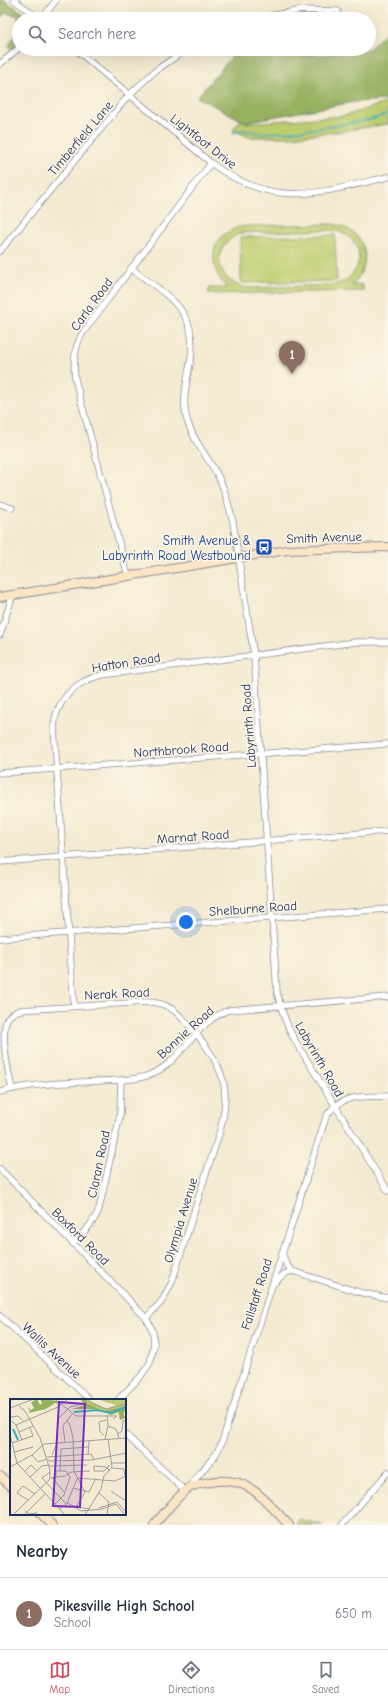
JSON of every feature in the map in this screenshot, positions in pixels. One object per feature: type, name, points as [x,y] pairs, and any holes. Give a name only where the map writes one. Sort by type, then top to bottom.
[{"type":"main road","name":"Smith Avenue","points":[[0,597],[239,557],[300,549],[388,547]]},
{"type":"main road","points":[[0,1476],[10,1485]]},
{"type":"main road","points":[[187,1490],[200,1484],[218,1481],[229,1480],[240,1483],[257,1493],[289,1525]]},
{"type":"main road","name":"Fallstaff Road","points":[[154,1525],[187,1490]]},
{"type":"main road","points":[[41,1515],[52,1525]]},
{"type":"street","points":[[14,0],[31,12]]},
{"type":"street","points":[[47,12],[56,0]]},
{"type":"street","points":[[287,12],[302,10],[338,11]]},
{"type":"street","points":[[0,64],[12,54]]},
{"type":"street","name":"Lightfoot Drive","points":[[83,56],[211,163],[240,182],[267,192],[294,195],[316,194],[388,177]]},
{"type":"street","name":"Timberfield Lane","points":[[0,251],[130,95],[155,71],[177,56]]},
{"type":"street","name":"Carla Road","points":[[128,576],[75,379],[75,353],[80,336],[211,163]]},
{"type":"street","name":"Labyrinth Road","points":[[131,268],[172,299],[188,320],[192,334],[193,351],[185,390],[185,410],[189,425],[196,440],[224,490],[233,522],[254,656],[268,841],[277,992],[280,1005],[296,1044],[388,1191]]},
{"type":"street","points":[[0,504],[12,508]]},
{"type":"street","points":[[0,635],[13,594]]},
{"type":"street","name":"Hatton Road","points":[[74,1006],[54,728],[56,713],[64,698],[81,683],[93,677],[356,642],[388,642]]},
{"type":"street","name":"Northbrook Road","points":[[0,773],[57,770],[388,744]]},
{"type":"street","name":"Marnat Road","points":[[0,862],[388,831]]},
{"type":"street","name":"Shelburne Road","points":[[0,938],[388,909]]},
{"type":"street","name":"Bonnie Road","points":[[0,1092],[40,1085],[121,1080],[143,1077],[157,1071],[169,1062],[211,1020],[222,1012],[229,1010],[388,997]]},
{"type":"street","name":"Nerak Road","points":[[12,1089],[6,1062],[4,1027],[8,1018],[20,1010],[146,1002],[160,1003],[167,1005],[177,1013],[196,1034]]},
{"type":"street","name":"Olympia Avenue","points":[[146,1318],[162,1301],[172,1282],[223,1116],[225,1095],[222,1077],[214,1058],[196,1034]]},
{"type":"street","name":"Claran Road","points":[[73,1243],[90,1226],[96,1218],[99,1209],[120,1115],[121,1080]]},
{"type":"street","points":[[334,1106],[348,1099],[388,1096]]},
{"type":"street","name":"Fallstaff Road","points":[[187,1490],[216,1454],[222,1442],[322,1125],[334,1106]]},
{"type":"street","name":"Boxford Road","points":[[0,1168],[146,1318]]},
{"type":"street","points":[[282,1253],[286,1264],[292,1271],[362,1293],[388,1298]]},
{"type":"street","points":[[272,1285],[284,1274],[292,1271]]},
{"type":"street","name":"Wallis Avenue","points":[[0,1316],[89,1399]]},
{"type":"street","points":[[119,1399],[146,1370],[152,1357],[154,1338],[146,1318]]},
{"type":"street","points":[[126,1435],[187,1490]]},
{"type":"street","points":[[342,1525],[388,1472]]},
{"type":"green space","points":[[0,0],[4,0],[22,12],[12,12],[12,14],[6,13],[0,18]]},
{"type":"green space","points":[[388,30],[388,100],[354,102],[245,122],[197,97],[232,56],[376,56],[376,42]]},
{"type":"green space","points":[[12,40],[12,51],[9,45]]},
{"type":"green space","points":[[388,102],[388,124],[289,137],[249,137],[233,130],[243,117],[247,123],[344,116]]},
{"type":"green space","points":[[331,224],[343,227],[352,232],[359,239],[365,256],[364,266],[352,285],[363,285],[363,291],[209,294],[209,288],[227,288],[215,268],[215,249],[219,240],[225,233],[235,228],[247,226]],"holes":[[[331,230],[343,233],[351,239],[357,247],[359,256],[353,274],[345,281],[334,285],[248,288],[228,279],[222,271],[220,255],[224,246],[231,239],[241,233]]]},
{"type":"green space","points":[[335,235],[337,281],[241,283],[240,237]]},
{"type":"green space","points":[[298,1519],[322,1525],[297,1525]]},
{"type":"waterway","points":[[233,133],[244,130],[260,133],[321,128],[370,120],[388,114]]},
{"type":"place","name":"Pikesville High School","points":[[292,374]]},
{"type":"place","name":"Smith Avenue & Labyrinth Road Westbound","points":[[264,547]]}]
